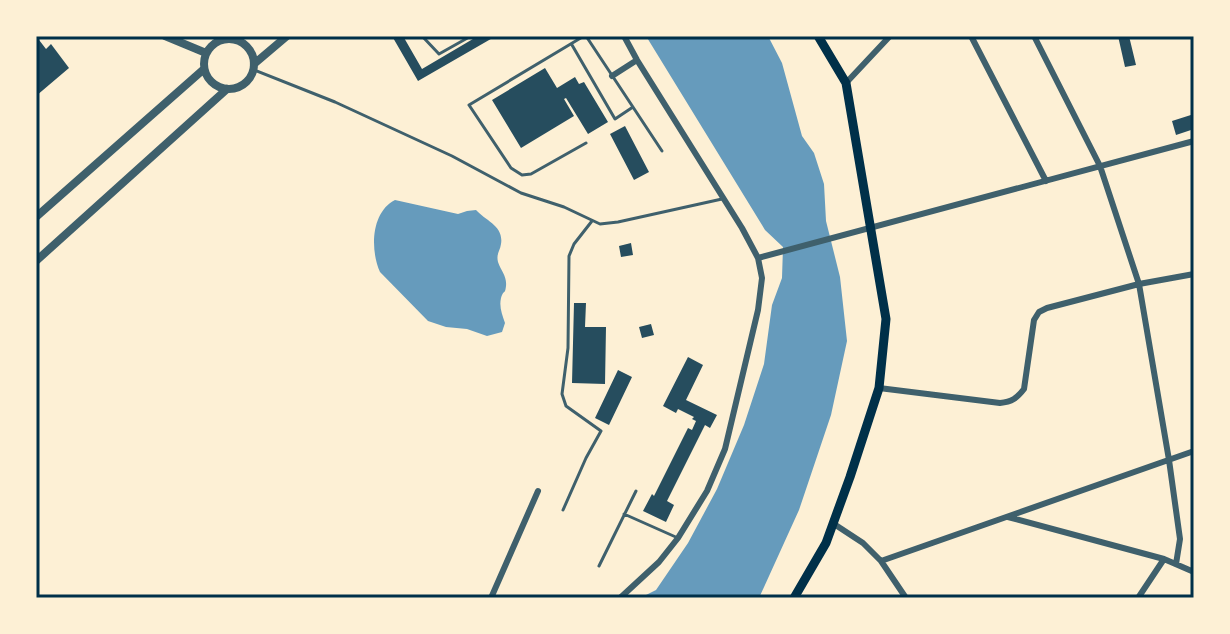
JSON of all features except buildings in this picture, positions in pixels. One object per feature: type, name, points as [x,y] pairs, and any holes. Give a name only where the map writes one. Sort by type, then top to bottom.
[{"type":"main road","points":[[794,598],[834,524],[879,388],[886,319],[846,83],[818,36]]},
{"type":"street","points":[[165,36],[206,53]]},
{"type":"street","points":[[254,67],[287,36]]},
{"type":"street","points":[[620,598],[659,562],[707,491],[725,449],[758,310],[762,278],[758,258],[725,199],[624,36]]},
{"type":"street","points":[[846,83],[890,36]]},
{"type":"street","points":[[971,36],[1046,181]]},
{"type":"street","points":[[1034,36],[1100,166],[1139,284],[1180,539],[1176,564]]},
{"type":"street","points":[[235,37],[250,48],[254,67],[249,80],[240,87],[217,87],[208,79],[204,57],[209,47],[218,40],[235,37]]},
{"type":"street","points":[[612,76],[637,60]]},
{"type":"street","points":[[36,217],[204,69]]},
{"type":"street","points":[[36,261],[227,89]]},
{"type":"street","points":[[758,258],[1194,141]]},
{"type":"street","points":[[879,388],[1010,402],[1018,398],[1024,389],[1034,320],[1039,312],[1139,284],[1194,274]]},
{"type":"street","points":[[881,561],[1194,451]]},
{"type":"street","points":[[491,598],[538,491]]},
{"type":"street","points":[[1008,517],[1164,559],[1194,572]]},
{"type":"street","points":[[834,524],[863,543],[881,561],[906,598]]},
{"type":"street","points":[[1138,598],[1164,559]]},
{"type":"lane","points":[[422,36],[439,54],[471,36]]},
{"type":"lane","points":[[586,143],[531,174],[522,175],[511,168],[469,105],[585,36],[662,151]]},
{"type":"lane","points":[[571,44],[615,119],[633,107]]},
{"type":"lane","points":[[254,67],[479,169],[521,193],[564,207],[600,224],[725,199]]},
{"type":"lane","points":[[563,510],[601,431],[566,406],[562,394],[568,348],[569,256],[574,244],[592,221]]},
{"type":"lane","points":[[599,566],[636,491]]},
{"type":"lane","points":[[624,514],[678,538]]},
{"type":"water","points":[[646,36],[768,36],[782,63],[802,136],[814,153],[824,184],[826,221],[840,277],[847,341],[831,415],[799,510],[759,598],[640,598],[656,590],[688,543],[717,489],[744,425],[764,364],[772,305],[782,278],[783,247],[765,230]]},
{"type":"water","points":[[395,200],[458,214],[476,210],[497,228],[501,238],[499,265],[506,282],[500,301],[505,323],[502,332],[487,336],[428,321],[380,272],[374,243],[377,222],[381,213]]}]
